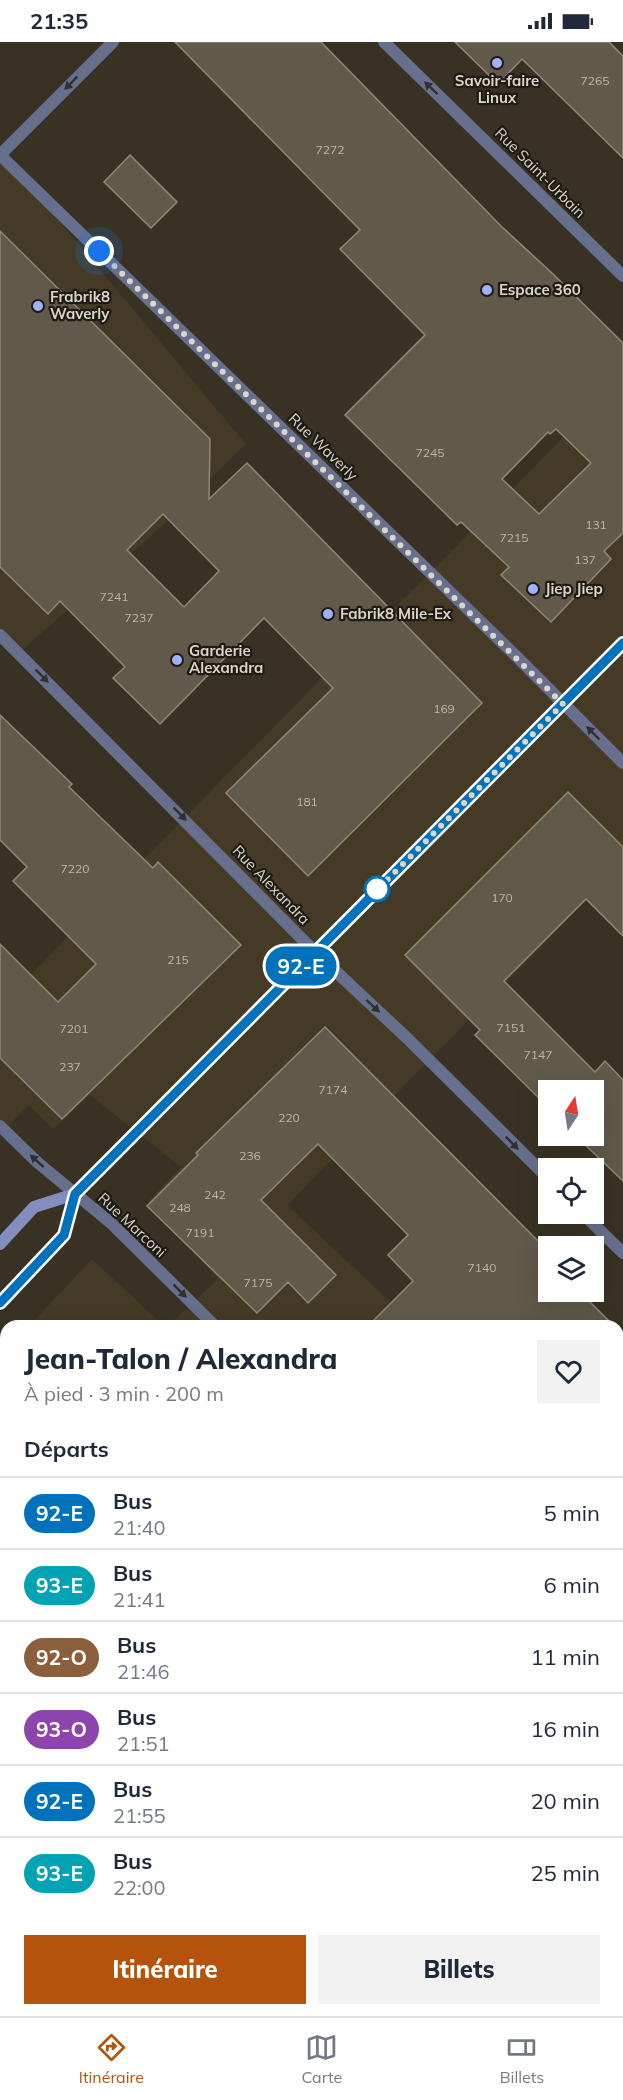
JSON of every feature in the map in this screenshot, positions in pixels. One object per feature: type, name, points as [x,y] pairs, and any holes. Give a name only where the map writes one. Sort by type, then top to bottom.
[{"type":"main road","points":[[0,1244],[34,1207],[75,1194],[623,643]]},
{"type":"main road","points":[[0,1303],[64,1235],[75,1194]]},
{"type":"street","points":[[0,155],[113,42]]},
{"type":"street","name":"Rue Saint-Urbain","points":[[384,42],[623,276]]},
{"type":"street","name":"Rue Waverly","points":[[0,155],[623,763]]},
{"type":"street","name":"Rue Alexandra","points":[[0,635],[268,902],[315,952],[407,1038],[538,1168]]},
{"type":"street","name":"Rue Marconi","points":[[0,1126],[37,1162],[112,1224],[209,1320]]},
{"type":"street","points":[[593,1224],[623,1253]]},
{"type":"shaded area","points":[[0,155],[21,176],[246,444],[163,525],[19,653],[0,635]]},
{"type":"shaded area","points":[[623,376],[623,863],[287,1205],[410,1320],[174,1320],[218,1279],[148,1202],[181,1167],[90,1095],[53,1129],[29,1105],[0,1134],[0,1006],[319,681],[432,571]]},
{"type":"shaded area","points":[[92,1259],[158,1320],[35,1320]]},
{"type":"building","points":[[175,42],[321,42],[501,226],[623,343],[623,533],[604,551],[611,559],[551,622],[501,575],[509,567],[461,522],[457,525],[345,415],[425,335],[340,249],[360,230]],"holes":[[[556,429],[591,463],[539,514],[502,479],[548,432],[550,434]]]},
{"type":"building","points":[[455,42],[609,42],[623,56],[623,158],[522,59],[498,84]]},
{"type":"building","points":[[130,155],[177,202],[151,228],[104,182]]},
{"type":"building","points":[[0,231],[210,439],[209,499],[247,463],[482,703],[308,876],[226,793],[333,688],[264,618],[160,724],[113,678],[125,667],[60,601],[48,614],[0,567]],"holes":[[[163,514],[219,571],[184,607],[127,550]]]},
{"type":"building","points":[[0,715],[72,784],[69,787],[153,868],[158,862],[241,945],[62,1119],[0,1058],[0,944],[58,1002],[96,964],[13,881],[27,867],[0,840]]},
{"type":"building","points":[[568,792],[623,847],[623,936],[586,899],[504,981],[595,1072],[605,1061],[623,1080],[623,1181],[604,1163],[604,1158],[599,1158],[586,1146],[604,1146],[604,1080],[538,1080],[538,1097],[475,1035],[480,1030],[405,955]]},
{"type":"building","points":[[325,1027],[538,1241],[538,1302],[590,1302],[608,1320],[374,1320],[413,1281],[388,1255],[408,1235],[318,1144],[261,1200],[336,1275],[308,1303],[288,1282],[257,1313],[147,1206],[198,1155],[196,1153]]},
{"type":"bus line","name":"92-E","points":[[0,1303],[64,1235],[75,1194],[623,643]]},
{"type":"place","name":"Savoir-faire Linux","points":[[497,63]]},
{"type":"place","name":"Espace 360","points":[[487,290]]},
{"type":"place","name":"Frabrik8 Waverly","points":[[38,306]]},
{"type":"place","name":"Jiep Jiep","points":[[533,589]]},
{"type":"place","name":"Fabrik8 Mile-Ex","points":[[328,614]]},
{"type":"place","name":"Garderie Alexandra","points":[[177,660]]},
{"type":"route","points":[[99,251],[563,704],[370,897],[377,889]]}]
